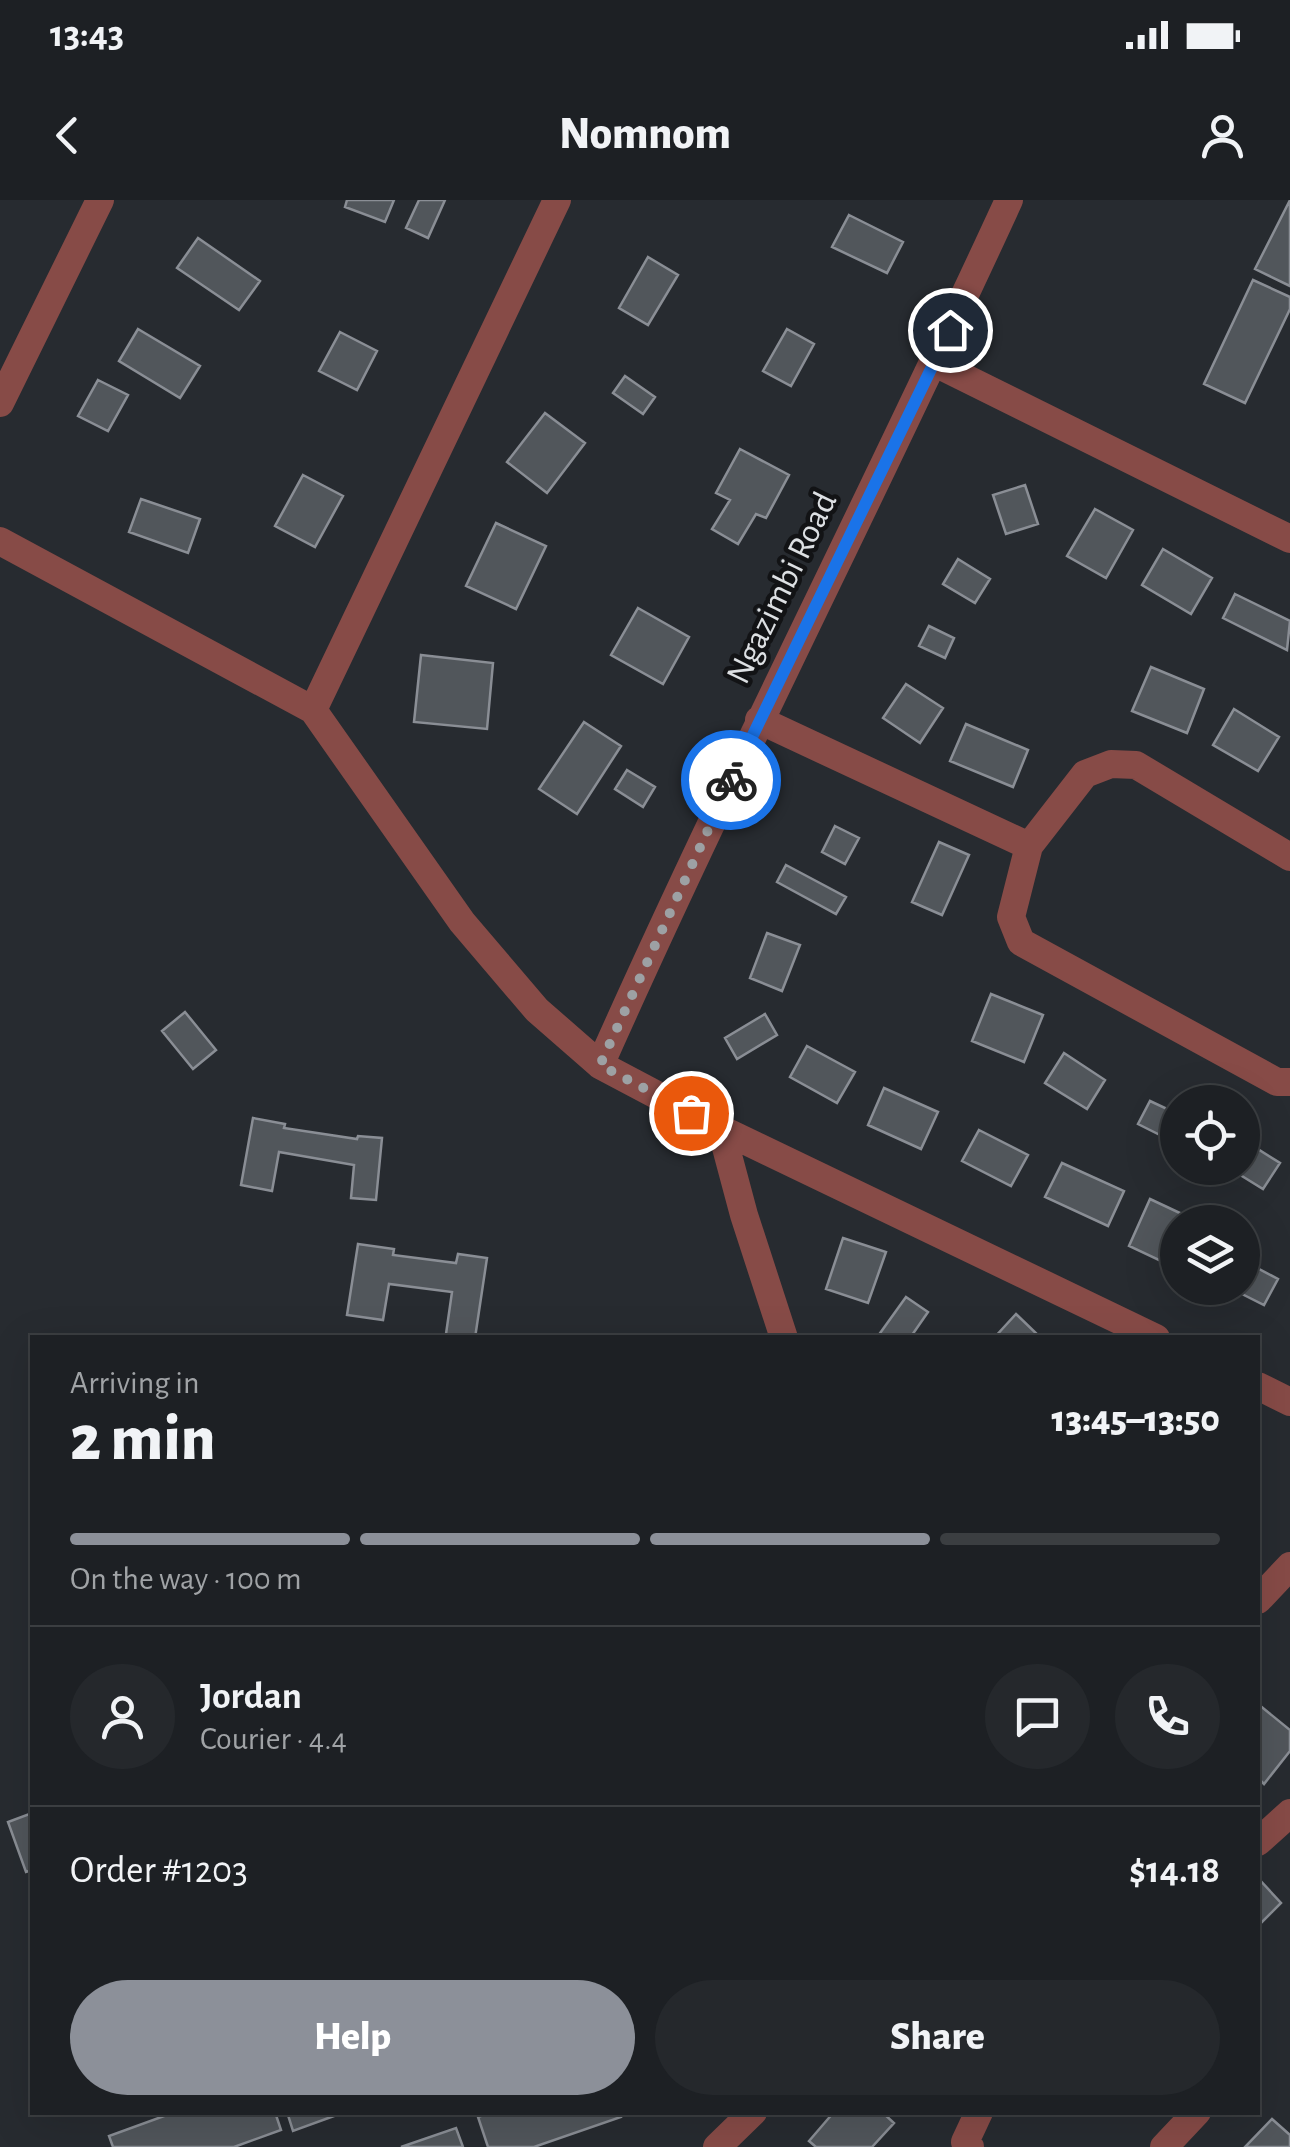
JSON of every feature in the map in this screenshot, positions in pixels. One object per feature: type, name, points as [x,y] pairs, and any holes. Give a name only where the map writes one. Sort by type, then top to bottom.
[{"type":"street","points":[[0,403],[100,200]]},
{"type":"street","points":[[312,710],[557,200]]},
{"type":"street","name":"Ngazimbi Road","points":[[600,1065],[759,720],[1010,200]]},
{"type":"street","points":[[934,363],[1290,538]]},
{"type":"street","points":[[0,541],[312,710],[462,922],[538,1010],[600,1065],[721,1129],[1150,1335]]},
{"type":"street","points":[[759,720],[1029,846]]},
{"type":"street","points":[[1290,857],[1136,765],[1110,764],[1085,774],[1029,846],[1011,917],[1021,942],[1277,1082],[1290,1082]]},
{"type":"street","points":[[721,1129],[783,1335]]},
{"type":"street","points":[[1260,1387],[1290,1402]]},
{"type":"street","points":[[1260,1598],[1290,1566]]},
{"type":"street","points":[[1260,1840],[1290,1812]]},
{"type":"street","points":[[716,2147],[750,2115]]},
{"type":"street","points":[[970,2147],[966,2142],[978,2115]]},
{"type":"street","points":[[1167,2146],[1194,2115]]},
{"type":"building","points":[[347,200],[394,200],[385,222],[345,207]]},
{"type":"building","points":[[419,200],[445,200],[428,238],[406,228]]},
{"type":"building","points":[[1290,200],[1290,286],[1255,269]]},
{"type":"building","points":[[849,215],[903,242],[887,273],[832,247]]},
{"type":"building","points":[[198,238],[260,281],[239,310],[177,268]]},
{"type":"building","points":[[648,257],[678,275],[648,325],[619,308]]},
{"type":"building","points":[[1253,280],[1290,297],[1290,309],[1245,403],[1204,384]]},
{"type":"building","points":[[138,329],[200,366],[180,398],[119,361]]},
{"type":"building","points":[[787,329],[814,344],[791,386],[763,371]]},
{"type":"building","points":[[340,332],[377,351],[357,390],[319,371]]},
{"type":"building","points":[[625,376],[655,397],[643,414],[613,393]]},
{"type":"building","points":[[98,380],[128,395],[108,431],[78,416]]},
{"type":"building","points":[[545,413],[585,443],[547,493],[507,462]]},
{"type":"building","points":[[740,449],[789,475],[766,518],[756,514],[738,544],[712,529],[730,500],[716,493]]},
{"type":"building","points":[[303,475],[343,496],[315,547],[275,526]]},
{"type":"building","points":[[1025,485],[1038,524],[1006,534],[993,495]]},
{"type":"building","points":[[141,499],[200,519],[188,553],[129,532]]},
{"type":"building","points":[[1095,509],[1133,530],[1106,578],[1067,556]]},
{"type":"building","points":[[496,523],[546,546],[516,609],[466,586]]},
{"type":"building","points":[[1163,549],[1212,578],[1191,614],[1142,585]]},
{"type":"building","points":[[958,559],[990,579],[975,603],[943,584]]},
{"type":"building","points":[[1235,594],[1290,621],[1287,650],[1223,618]]},
{"type":"building","points":[[638,608],[689,637],[663,684],[611,655]]},
{"type":"building","points":[[929,626],[954,638],[945,658],[919,646]]},
{"type":"building","points":[[421,655],[493,663],[487,729],[414,722]]},
{"type":"building","points":[[1151,667],[1204,689],[1187,733],[1132,711]]},
{"type":"building","points":[[906,684],[943,708],[920,743],[883,718]]},
{"type":"building","points":[[1234,709],[1279,737],[1258,771],[1213,745]]},
{"type":"building","points":[[584,722],[621,746],[577,814],[539,789]]},
{"type":"building","points":[[966,724],[1028,750],[1013,787],[950,761]]},
{"type":"building","points":[[627,770],[655,787],[643,807],[615,789]]},
{"type":"building","points":[[835,826],[859,838],[845,864],[822,852]]},
{"type":"building","points":[[939,842],[969,855],[942,915],[912,902]]},
{"type":"building","points":[[786,865],[846,897],[836,914],[777,882]]},
{"type":"building","points":[[767,933],[800,945],[782,991],[750,978]]},
{"type":"building","points":[[991,994],[1043,1015],[1024,1062],[972,1041]]},
{"type":"building","points":[[185,1012],[216,1050],[193,1069],[162,1031]]},
{"type":"building","points":[[765,1014],[777,1035],[737,1059],[725,1038]]},
{"type":"building","points":[[807,1046],[855,1072],[837,1103],[790,1077]]},
{"type":"building","points":[[1064,1053],[1105,1080],[1087,1109],[1045,1083]]},
{"type":"building","points":[[884,1088],[938,1112],[921,1149],[868,1125]]},
{"type":"building","points":[[1150,1101],[1160,1106],[1160,1135],[1138,1124]]},
{"type":"building","points":[[253,1118],[285,1124],[284,1128],[357,1139],[382,1138],[376,1200],[351,1198],[354,1165],[279,1152],[272,1191],[241,1185]]},
{"type":"building","points":[[979,1130],[1028,1155],[1011,1186],[962,1161]]},
{"type":"building","points":[[1260,1150],[1280,1163],[1263,1189],[1257,1185],[1260,1185]]},
{"type":"building","points":[[1062,1163],[1124,1191],[1108,1226],[1045,1197]]},
{"type":"building","points":[[1150,1199],[1163,1205],[1160,1261],[1129,1246]]},
{"type":"building","points":[[843,1238],[886,1252],[868,1303],[826,1289]]},
{"type":"building","points":[[358,1244],[394,1249],[393,1255],[456,1263],[458,1254],[487,1258],[475,1335],[446,1334],[452,1292],[389,1284],[383,1320],[347,1315]]},
{"type":"building","points":[[1260,1270],[1278,1279],[1264,1305],[1260,1303]]},
{"type":"building","points":[[906,1297],[928,1312],[912,1335],[879,1335]]},
{"type":"building","points":[[1016,1314],[1038,1335],[997,1335]]},
{"type":"building","points":[[1260,1706],[1290,1730],[1290,1751],[1264,1784],[1260,1780]]},
{"type":"building","points":[[30,1814],[30,1871],[26,1872],[8,1822]]},
{"type":"building","points":[[1260,1880],[1281,1903],[1260,1924]]},
{"type":"building","points":[[167,2115],[276,2115],[281,2130],[234,2147],[113,2147],[109,2136]]},
{"type":"building","points":[[288,2115],[337,2115],[293,2131]]},
{"type":"building","points":[[831,2115],[885,2115],[894,2123],[872,2147],[816,2147],[809,2141]]},
{"type":"building","points":[[478,2117],[621,2117],[534,2147],[488,2147]]},
{"type":"building","points":[[1272,2119],[1290,2135],[1290,2147],[1245,2147]]},
{"type":"building","points":[[456,2128],[463,2147],[401,2147]]},
{"type":"way so far","points":[[691,1113],[600,1065],[731,780]]},
{"type":"route","points":[[731,780],[950,330]]}]
